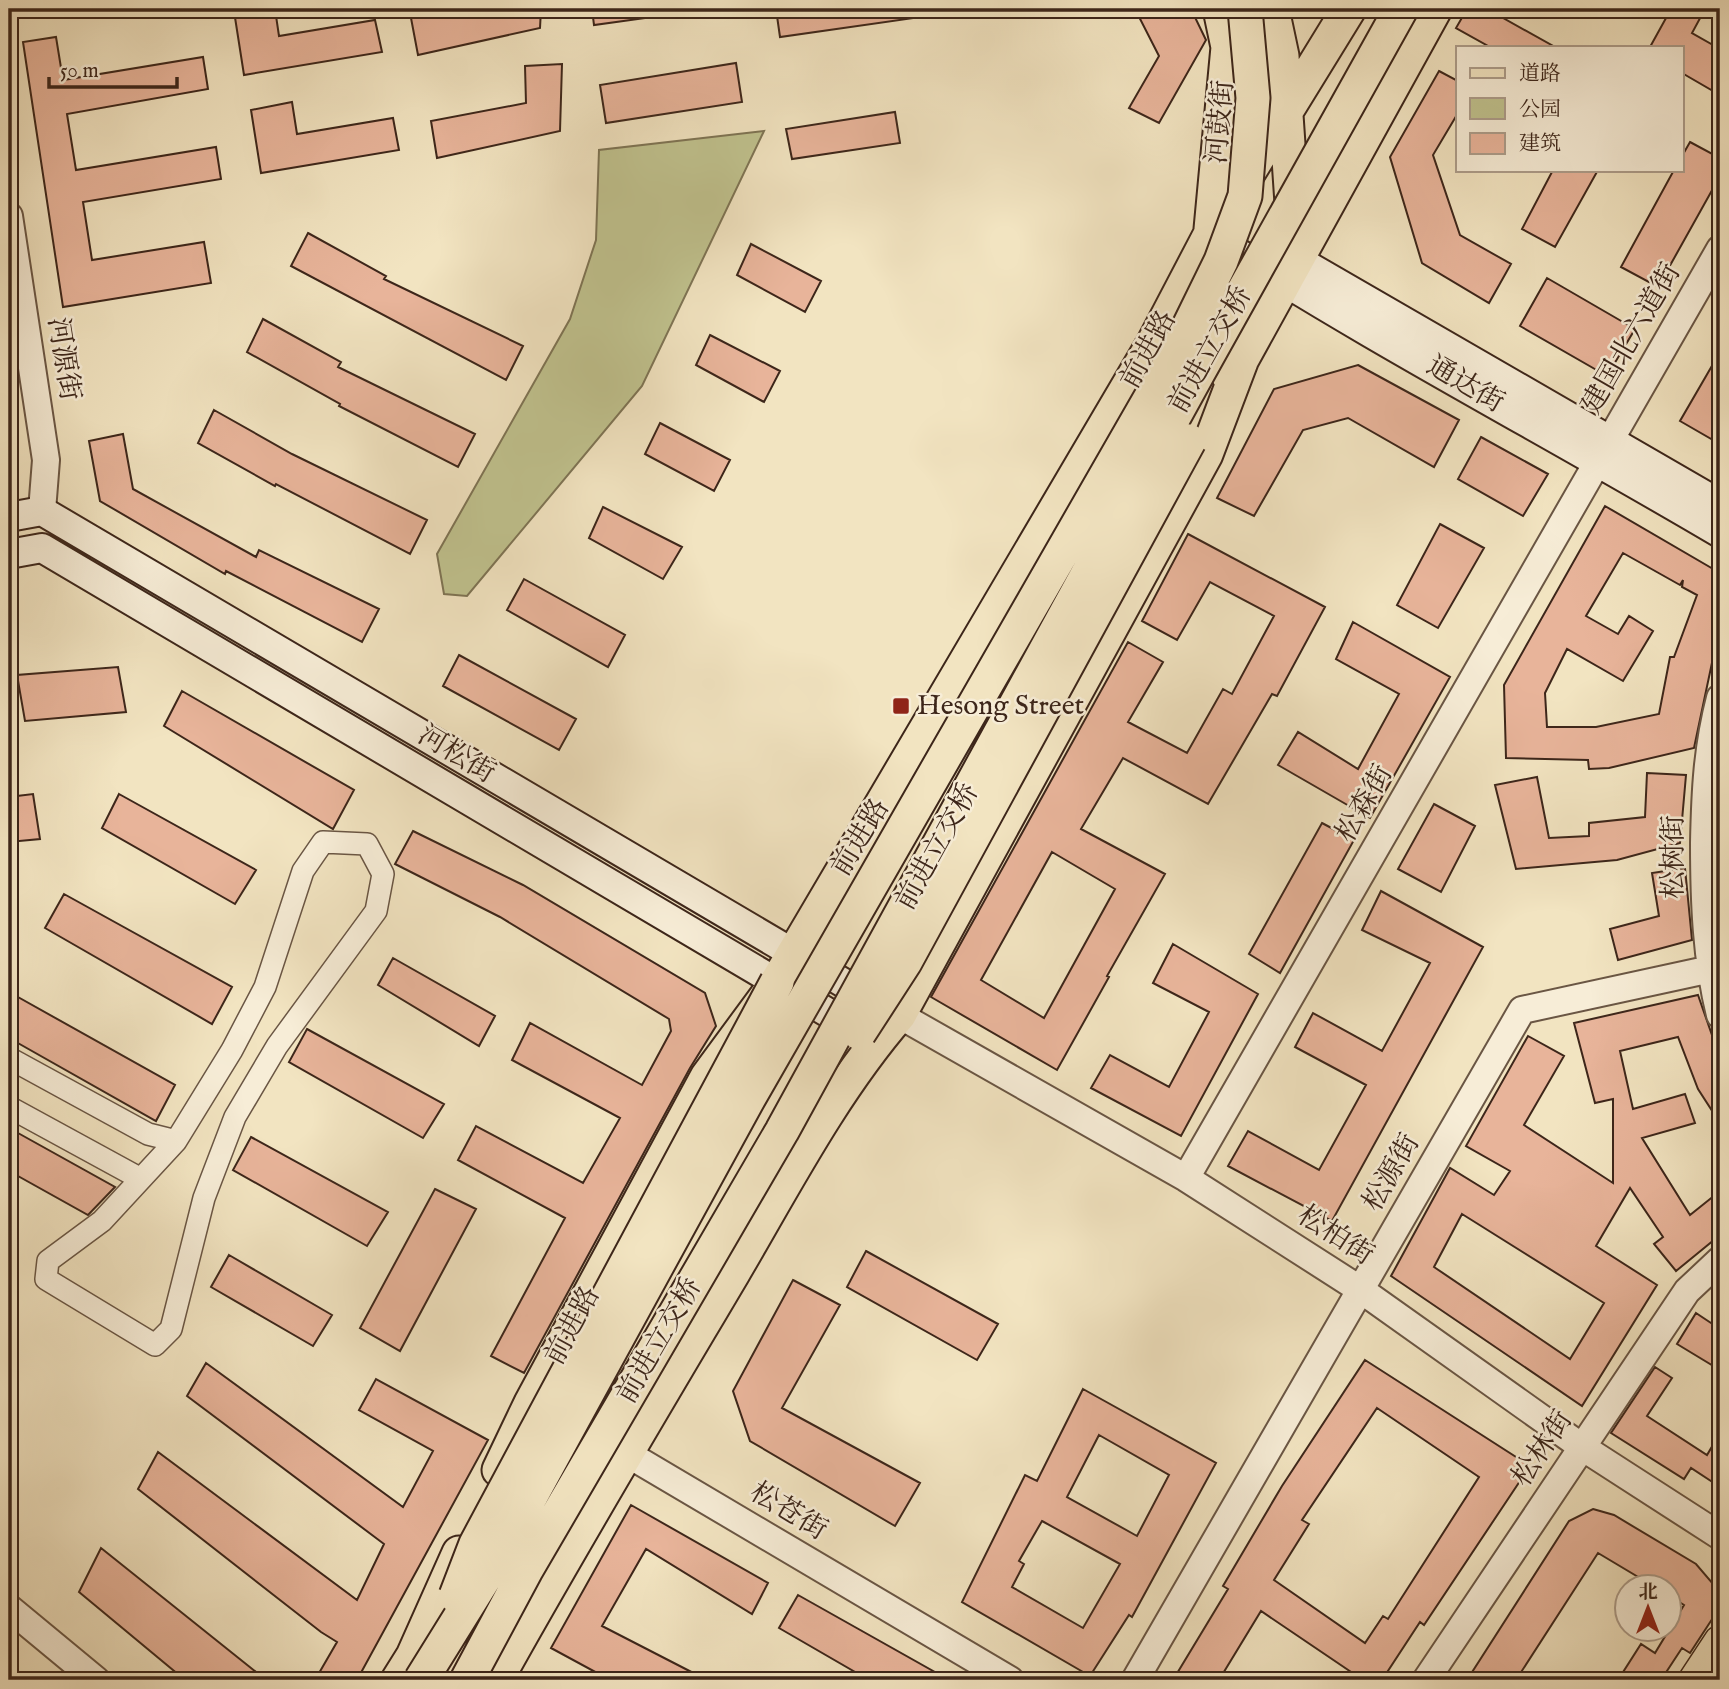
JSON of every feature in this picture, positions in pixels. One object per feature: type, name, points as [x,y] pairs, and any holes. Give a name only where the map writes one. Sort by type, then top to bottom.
[{"type":"highway","name":"河鼓街","points":[[1210,235],[1228,47],[1220,9]]},
{"type":"highway","name":"前进立交桥","points":[[425,1672],[498,1556],[747,1101],[1174,357],[1221,261],[1245,196],[1253,98],[1245,9]]},
{"type":"highway","points":[[1272,9],[1282,56],[1286,111],[1290,271]]},
{"type":"highway","name":"前进路","points":[[398,1680],[413,1656],[531,1403],[707,1077],[785,968],[1153,344],[1210,235],[1349,9]]},
{"type":"highway","name":"前进立交桥","points":[[467,1680],[526,1570],[782,1130],[1401,9]]},
{"type":"highway","points":[[496,1680],[626,1453],[811,1141],[876,1042],[899,1015],[1206,454],[1242,359],[1435,9]]},
{"type":"highway","points":[[782,1130],[837,1068],[905,962],[1220,384],[1242,359]]},
{"type":"highway","points":[[425,1672],[476,1544],[785,968]]},
{"type":"main road","name":"通达街","points":[[1210,235],[1290,271],[1604,450],[1720,504]]},
{"type":"main road","name":"通达街","points":[[1604,450],[1720,533]]},
{"type":"main road","points":[[9,517],[42,511]]},
{"type":"main road","name":"河松街","points":[[42,511],[785,968],[876,1042]]},
{"type":"main road","name":"河松街","points":[[9,554],[42,548],[785,968],[899,1015]]},
{"type":"main road","points":[[1695,1680],[1720,1642]]},
{"type":"street","name":"河源街","points":[[9,216],[46,460],[42,511]]},
{"type":"street","name":"建国北六道街","points":[[1604,450],[1720,249]]},
{"type":"street","name":"松森街","points":[[1186,1178],[1604,450]]},
{"type":"street","name":"松树街","points":[[1720,698],[1706,772],[1704,879],[1711,970],[1720,1015]]},
{"type":"street","points":[[323,842],[367,844],[383,874],[376,911],[276,1046],[235,1117],[204,1198],[171,1329],[155,1345],[46,1279],[48,1261],[102,1221],[141,1179],[176,1141],[232,1050],[265,987],[303,871],[323,842]]},
{"type":"street","name":"松源街","points":[[1135,1680],[1522,1010],[1711,970]]},
{"type":"street","name":"松柏街","points":[[899,1015],[1186,1178],[1361,1290],[1583,1447],[1720,1536]]},
{"type":"street","points":[[9,1058],[148,1134],[176,1141]]},
{"type":"street","points":[[9,1107],[141,1179]]},
{"type":"street","name":"松林街","points":[[1426,1680],[1687,1291],[1720,1260]]},
{"type":"street","name":"松苍街","points":[[531,1403],[626,1453],[1010,1680]]},
{"type":"street","points":[[9,1608],[96,1680]]},
{"type":"green space","points":[[764,131],[642,386],[467,596],[444,594],[437,554],[570,319],[596,240],[599,150]]},
{"type":"building","points":[[275,9],[279,36],[375,20],[382,52],[244,75],[234,11]]},
{"type":"building","points":[[461,9],[541,9],[540,28],[418,55],[411,18]]},
{"type":"building","points":[[592,9],[652,9],[653,17],[594,25]]},
{"type":"building","points":[[776,9],[921,9],[921,17],[780,37]]},
{"type":"building","points":[[1135,9],[1191,9],[1206,40],[1159,123],[1129,108],[1159,56]]},
{"type":"building","points":[[1467,9],[1487,9],[1553,46],[1488,46],[1456,28]]},
{"type":"building","points":[[1671,9],[1705,9],[1692,33],[1720,49],[1720,95],[1684,74],[1684,46],[1651,46]]},
{"type":"building","points":[[56,37],[63,80],[203,57],[208,89],[67,114],[76,170],[216,147],[221,179],[83,202],[92,260],[204,242],[211,283],[63,307],[23,42]]},
{"type":"building","points":[[736,63],[742,102],[606,123],[600,85]]},
{"type":"building","points":[[562,64],[560,131],[437,158],[431,121],[526,103],[525,66]]},
{"type":"building","points":[[1439,71],[1456,80],[1456,116],[1433,155],[1460,235],[1511,264],[1489,303],[1422,263],[1390,157]]},
{"type":"building","points":[[292,102],[297,134],[393,118],[399,150],[261,173],[251,110]]},
{"type":"building","points":[[895,112],[900,143],[792,159],[786,129]]},
{"type":"building","points":[[1690,142],[1720,158],[1720,176],[1658,287],[1621,267],[1673,172],[1684,172],[1684,152]]},
{"type":"building","points":[[1552,172],[1597,172],[1555,247],[1522,229]]},
{"type":"building","points":[[308,233],[386,276],[384,279],[523,346],[506,380],[291,266]]},
{"type":"building","points":[[751,244],[821,281],[805,312],[737,275]]},
{"type":"building","points":[[1547,278],[1635,329],[1607,376],[1520,326]]},
{"type":"building","points":[[263,319],[341,362],[338,367],[475,434],[458,467],[339,406],[340,404],[247,352]]},
{"type":"building","points":[[710,335],[780,371],[764,402],[696,365]]},
{"type":"building","points":[[1720,352],[1720,444],[1680,421]]},
{"type":"building","points":[[1358,365],[1459,420],[1434,467],[1348,418],[1303,430],[1254,516],[1217,498],[1274,389]]},
{"type":"building","points":[[214,410],[292,454],[427,520],[410,554],[276,484],[275,486],[198,443]]},
{"type":"building","points":[[660,423],[730,460],[714,491],[645,454]]},
{"type":"building","points":[[123,434],[133,489],[256,557],[259,550],[379,609],[362,642],[226,571],[225,574],[100,501],[89,441]]},
{"type":"building","points":[[1481,437],[1548,474],[1523,516],[1458,479]]},
{"type":"building","points":[[1605,506],[1720,573],[1720,638],[1713,658],[1694,748],[1609,768],[1589,769],[1588,760],[1506,758],[1504,685]],"holes":[[[1623,553],[1680,585],[1683,580],[1682,587],[1697,595],[1674,657],[1670,657],[1659,714],[1596,727],[1547,727],[1545,693],[1567,649],[1623,681],[1653,631],[1629,616],[1618,634],[1586,616]]]},
{"type":"building","points":[[603,507],[682,547],[663,579],[589,538]]},
{"type":"building","points":[[1440,524],[1484,548],[1438,628],[1397,605]]},
{"type":"building","points":[[1188,534],[1325,607],[1277,696],[1272,694],[1208,804],[1123,758],[1081,829],[1165,874],[1057,1070],[931,997],[1128,642],[1163,662],[1128,722],[1187,753],[1223,689],[1232,694],[1274,616],[1210,582],[1177,640],[1142,621]],"holes":[[[1052,852],[1115,889],[1044,1018],[981,980]]]},
{"type":"building","points":[[524,579],[625,635],[608,667],[507,610]]},
{"type":"building","points":[[1353,622],[1450,677],[1370,818],[1278,765],[1298,732],[1358,769],[1399,694],[1336,659]]},
{"type":"building","points":[[459,655],[576,719],[559,750],[443,686]]},
{"type":"building","points":[[118,667],[126,712],[25,721],[17,675]]},
{"type":"building","points":[[182,691],[354,790],[333,829],[164,726]]},
{"type":"building","points":[[1647,773],[1686,775],[1680,843],[1617,860],[1516,869],[1495,785],[1537,777],[1549,838],[1589,836],[1589,823],[1645,817]]},
{"type":"building","points":[[33,794],[40,839],[9,842],[9,797]]},
{"type":"building","points":[[119,794],[256,870],[235,904],[102,828]]},
{"type":"building","points":[[1434,804],[1475,826],[1441,892],[1398,869]]},
{"type":"building","points":[[1322,823],[1354,840],[1280,973],[1249,954]]},
{"type":"building","points":[[413,831],[523,885],[705,993],[716,1026],[690,1068],[524,1373],[491,1356],[565,1218],[458,1160],[476,1126],[583,1183],[620,1118],[512,1060],[530,1023],[642,1085],[671,1031],[669,1019],[500,917],[395,864]]},
{"type":"building","points":[[1685,868],[1692,940],[1618,960],[1610,929],[1659,916],[1652,873]]},
{"type":"building","points":[[1381,891],[1483,947],[1332,1221],[1228,1166],[1248,1131],[1319,1170],[1366,1085],[1295,1047],[1313,1013],[1382,1051],[1430,963],[1362,930]]},
{"type":"building","points":[[64,894],[232,987],[212,1024],[45,928]]},
{"type":"building","points":[[1173,944],[1258,994],[1181,1136],[1091,1088],[1110,1055],[1169,1087],[1209,1012],[1153,983]]},
{"type":"building","points":[[393,958],[495,1016],[479,1046],[378,985]]},
{"type":"building","points":[[9,992],[175,1085],[156,1121],[9,1038]]},
{"type":"building","points":[[1698,995],[1720,1058],[1720,1123],[1698,1089],[1678,1037],[1620,1051],[1633,1109],[1685,1094],[1695,1123],[1642,1138],[1690,1215],[1720,1191],[1720,1235],[1676,1271],[1654,1244],[1663,1237],[1630,1188],[1596,1246],[1657,1285],[1582,1406],[1391,1276],[1450,1168],[1494,1195],[1510,1171],[1466,1146],[1528,1036],[1564,1056],[1524,1125],[1613,1183],[1613,1099],[1595,1103],[1574,1023]],"holes":[[[1462,1214],[1604,1303],[1570,1359],[1434,1267]]]},
{"type":"building","points":[[307,1029],[444,1104],[423,1138],[289,1062]]},
{"type":"building","points":[[9,1128],[115,1187],[88,1215],[9,1171]]},
{"type":"building","points":[[251,1137],[388,1212],[367,1246],[233,1170]]},
{"type":"building","points":[[435,1189],[476,1209],[400,1351],[360,1328]]},
{"type":"building","points":[[866,1251],[998,1324],[977,1360],[847,1287]]},
{"type":"building","points":[[229,1255],[332,1315],[313,1346],[211,1287]]},
{"type":"building","points":[[793,1280],[840,1305],[782,1408],[920,1483],[895,1526],[750,1441],[733,1391]]},
{"type":"building","points":[[1696,1313],[1720,1329],[1720,1370],[1677,1344]]},
{"type":"building","points":[[1365,1360],[1530,1466],[1424,1625],[1420,1622],[1382,1680],[1363,1680],[1261,1611],[1219,1680],[1173,1680],[1228,1589],[1223,1586],[1282,1486]],"holes":[[[1377,1408],[1479,1477],[1388,1619],[1383,1616],[1365,1643],[1274,1580],[1309,1524],[1302,1520]]]},
{"type":"building","points":[[206,1363],[403,1507],[433,1451],[359,1410],[376,1379],[488,1440],[357,1680],[315,1680],[337,1642],[138,1489],[158,1452],[357,1600],[384,1544],[187,1396]]},
{"type":"building","points":[[1655,1367],[1672,1378],[1647,1416],[1707,1455],[1720,1433],[1720,1487],[1691,1468],[1684,1479],[1611,1433]]},
{"type":"building","points":[[1083,1389],[1216,1463],[1132,1617],[1129,1615],[1090,1676],[962,1602],[1025,1475],[1037,1481]],"holes":[[[1099,1435],[1169,1475],[1137,1536],[1067,1497]],[[1042,1521],[1120,1564],[1083,1628],[1012,1587],[1024,1564],[1019,1561]]]},
{"type":"building","points":[[631,1505],[768,1583],[752,1614],[646,1549],[602,1626],[707,1680],[610,1680],[551,1648]]},
{"type":"building","points":[[1593,1509],[1614,1515],[1696,1564],[1720,1592],[1720,1607],[1690,1653],[1682,1648],[1661,1680],[1618,1680],[1641,1644],[1655,1653],[1660,1644],[1684,1644],[1684,1574],[1633,1574],[1598,1553],[1516,1680],[1467,1680],[1569,1521]]},
{"type":"building","points":[[101,1548],[266,1680],[185,1680],[79,1592]]},
{"type":"building","points":[[798,1595],[949,1680],[869,1680],[779,1628]]},
{"type":"place","name":"Hesong Street","points":[[901,706]]}]
